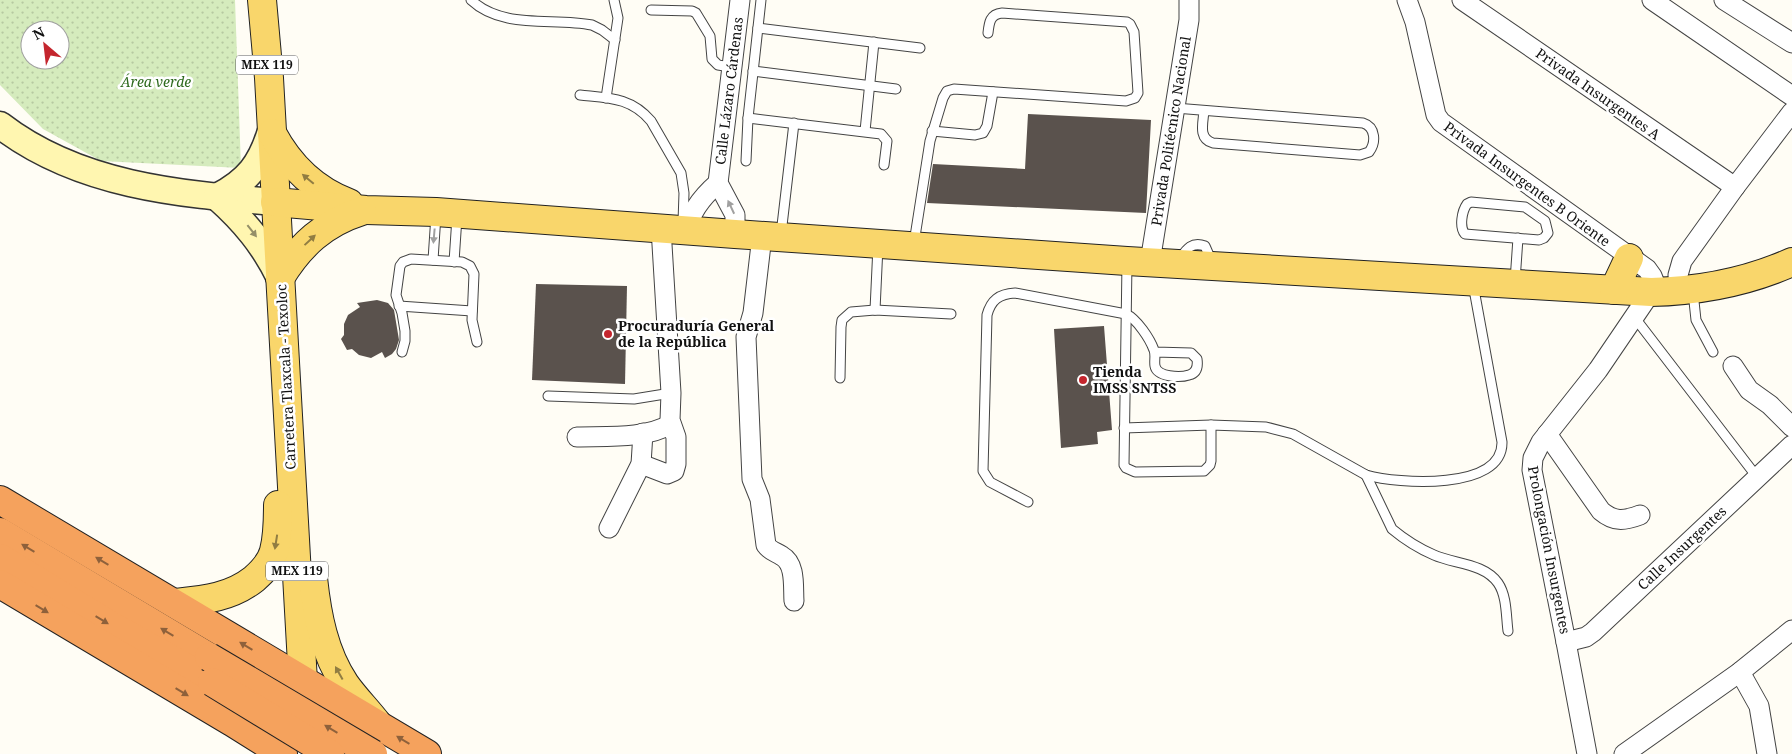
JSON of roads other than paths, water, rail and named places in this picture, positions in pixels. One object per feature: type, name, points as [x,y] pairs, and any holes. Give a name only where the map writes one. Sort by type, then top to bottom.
[{"type":"highway","points":[[0,500],[427,754]]},
{"type":"highway","points":[[0,532],[211,670],[330,754]]},
{"type":"highway","points":[[0,558],[110,625],[211,670],[373,754]]},
{"type":"highway","points":[[0,584],[232,722],[272,750]]},
{"type":"highway","points":[[232,722],[249,719],[260,712],[271,703],[278,692],[280,677],[269,659]]},
{"type":"highway","points":[[355,754],[359,746],[380,726]]},
{"type":"main road","name":"Carretera Tlaxcala - Texoloc","points":[[262,0],[307,754]]},
{"type":"main road","points":[[0,125],[35,148],[60,161],[88,173],[137,186],[217,197],[366,210],[447,213],[1151,262],[1651,292],[1686,290],[1748,279],[1792,262]]},
{"type":"main road","points":[[217,197],[233,189],[258,164],[266,148],[271,131]]},
{"type":"main road","points":[[271,131],[281,150],[309,181],[327,193],[366,210]]},
{"type":"main road","points":[[217,197],[248,226],[271,259],[280,278],[302,247],[316,234],[332,223],[366,210]]},
{"type":"main road","points":[[1614,290],[1630,258]]},
{"type":"main road","points":[[174,603],[205,600],[228,595],[245,586],[268,565],[274,553],[277,538],[280,449],[286,389]]},
{"type":"main road","points":[[293,504],[312,574],[326,646],[345,684],[380,726]]},
{"type":"street","name":"Calle Lázaro Cárdenas","points":[[735,234],[735,215],[718,183],[740,0]]},
{"type":"street","name":"Privada Insurgentes B Oriente","points":[[1408,0],[1415,22],[1435,111],[1440,122],[1647,269],[1654,281],[1651,292]]},
{"type":"street","name":"Privada Insurgentes A","points":[[1462,0],[1735,187]]},
{"type":"street","points":[[1652,0],[1792,96]]},
{"type":"street","points":[[1724,0],[1792,43]]},
{"type":"street","name":"Privada Politécnico Nacional","points":[[1151,262],[1175,108],[1185,3]]},
{"type":"street","points":[[1686,290],[1678,274],[1682,261],[1792,112]]},
{"type":"street","name":"Calle Lázaro Cárdenas","points":[[677,230],[718,183]]},
{"type":"street","points":[[640,464],[667,474],[675,469],[676,437],[671,424],[671,393],[677,230]]},
{"type":"street","points":[[771,236],[746,337],[752,478],[760,500],[766,545],[769,549],[784,557],[792,569],[794,601]]},
{"type":"street","name":"Prolongación Insurgentes","points":[[1587,754],[1532,470],[1533,458],[1547,434],[1598,370],[1651,292]]},
{"type":"street","points":[[1733,366],[1749,390],[1770,406],[1792,427]]},
{"type":"street","points":[[577,437],[643,433],[671,424]]},
{"type":"street","points":[[609,528],[640,464],[643,433]]},
{"type":"street","points":[[1547,434],[1601,511],[1609,518],[1618,521],[1628,520],[1640,515]]},
{"type":"street","name":"Calle Insurgentes","points":[[1566,642],[1586,638],[1593,632],[1792,445]]},
{"type":"street","points":[[1624,754],[1740,672],[1792,630]]},
{"type":"street","points":[[1740,672],[1759,706],[1767,754]]},
{"type":"lane","points":[[472,0],[480,7],[500,16],[592,25],[615,40]]},
{"type":"lane","points":[[606,98],[618,18],[614,0]]},
{"type":"lane","points":[[746,161],[748,118],[761,0]]},
{"type":"lane","points":[[651,10],[696,13],[710,36],[712,59],[718,64],[732,67]]},
{"type":"lane","points":[[913,245],[932,131],[942,98],[947,91],[1131,100],[1135,98],[1138,88],[1134,32],[1130,24],[1123,21],[997,13],[991,19],[988,33]]},
{"type":"lane","points":[[758,28],[920,48]]},
{"type":"lane","points":[[864,131],[874,42]]},
{"type":"lane","points":[[753,71],[896,89]]},
{"type":"lane","points":[[932,131],[975,135],[983,133],[987,126],[993,92]]},
{"type":"lane","points":[[580,95],[632,104],[651,121],[681,173],[684,193],[677,230]]},
{"type":"lane","points":[[1175,108],[1363,123],[1371,127],[1373,131],[1373,144],[1368,152],[1360,155],[1212,143],[1205,139],[1203,135],[1204,111]]},
{"type":"lane","points":[[748,118],[877,132],[884,137],[887,145],[884,165]]},
{"type":"lane","points":[[771,236],[794,123]]},
{"type":"lane","points":[[1472,202],[1525,207],[1545,221],[1548,233],[1544,238],[1539,240],[1518,238],[1465,234],[1462,228],[1465,205],[1472,202]]},
{"type":"lane","points":[[433,260],[447,213]]},
{"type":"lane","points":[[447,213],[454,262]]},
{"type":"lane","points":[[1515,284],[1518,238]]},
{"type":"lane","points":[[875,310],[878,244]]},
{"type":"lane","points":[[402,352],[405,331],[402,312],[396,295],[400,266],[407,260],[467,263],[473,269],[472,320],[477,342]]},
{"type":"lane","points":[[1151,262],[1126,314],[1124,464],[1130,471],[1199,472],[1207,469],[1211,461],[1211,425]]},
{"type":"lane","points":[[1124,428],[1211,425],[1266,427],[1293,434],[1366,475],[1377,478],[1418,481],[1456,479],[1472,476],[1486,469],[1499,457],[1502,450],[1472,282]]},
{"type":"lane","points":[[1686,290],[1696,320],[1713,352]]},
{"type":"lane","points":[[1028,502],[995,486],[983,471],[987,316],[990,306],[996,298],[1005,294],[1015,294],[1126,314],[1137,322],[1155,352],[1155,368],[1161,374],[1186,376],[1196,369],[1197,359],[1191,353],[1155,352]]},
{"type":"lane","points":[[399,306],[472,311]]},
{"type":"lane","points":[[840,378],[842,320],[850,312],[875,310],[951,314]]},
{"type":"lane","points":[[1635,318],[1757,477]]},
{"type":"lane","points":[[548,396],[634,399],[671,393]]},
{"type":"lane","points":[[1366,475],[1392,529],[1428,552],[1475,568],[1492,576],[1498,583],[1504,596],[1508,632]]},
{"type":"place","name":"Procuraduría General de la República","points":[[608,334]]},
{"type":"place","name":"Tienda IMSS SNTSS","points":[[1083,380]]},
{"type":"park label","name":"Área verde","points":[[156,82]]}]
